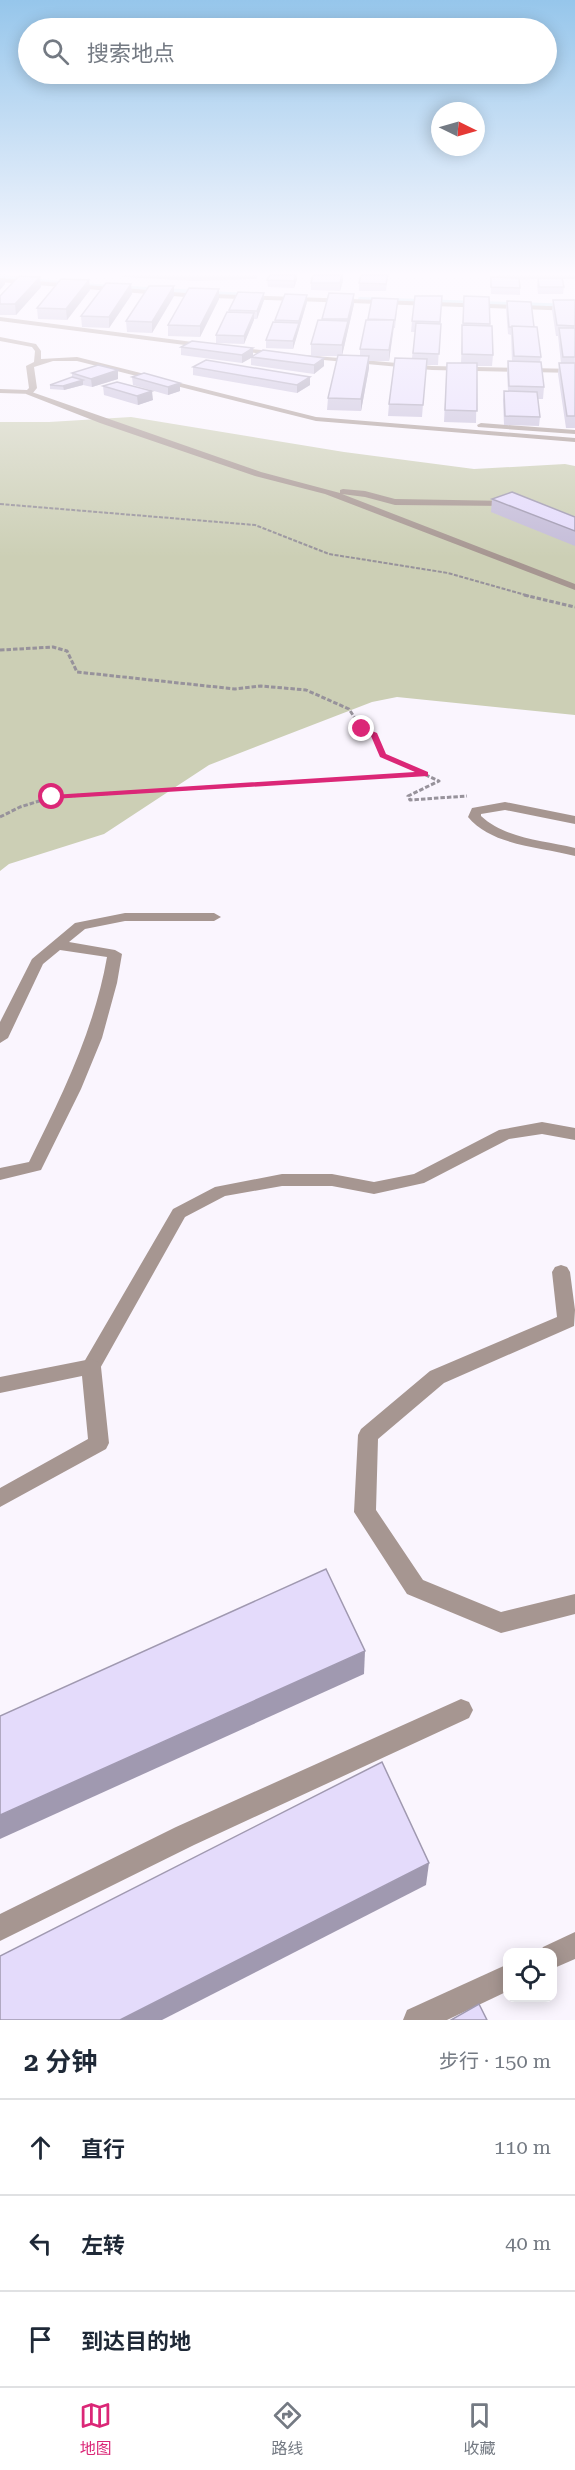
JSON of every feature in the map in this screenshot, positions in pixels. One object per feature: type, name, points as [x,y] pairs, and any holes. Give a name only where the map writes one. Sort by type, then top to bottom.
[{"type":"street","points":[[29,392],[33,388],[30,369]]},
{"type":"street","points":[[118,369],[297,415],[340,422],[575,440]]},
{"type":"street","points":[[529,369],[575,371]]},
{"type":"street","points":[[0,391],[29,392],[103,421],[258,474],[328,492],[575,587]]},
{"type":"street","points":[[481,425],[575,432]]},
{"type":"street","points":[[328,492],[365,494],[395,502],[519,503]]},
{"type":"street","points":[[575,820],[506,806],[476,811],[474,817],[481,825],[503,834],[575,852]]},
{"type":"street","points":[[0,1038],[37,962],[80,926],[125,917],[214,917]]},
{"type":"street","points":[[0,1174],[35,1166],[93,1047],[111,984],[115,954],[58,945]]},
{"type":"street","points":[[0,1498],[99,1443],[91,1367],[179,1212],[221,1191],[282,1180],[332,1180],[374,1188],[418,1179],[505,1134],[542,1128],[575,1134]]},
{"type":"street","points":[[561,1272],[567,1321],[437,1377],[368,1435],[365,1512],[415,1587],[501,1623],[575,1604]]},
{"type":"street","points":[[0,1385],[91,1367]]},
{"type":"street","points":[[0,1928],[185,1836],[461,1710]]},
{"type":"street","points":[[557,1954],[575,1946]]},
{"type":"street","points":[[417,2020],[503,1979]]},
{"type":"path","points":[[0,504],[255,525],[329,554],[448,573],[545,601],[575,607]]},
{"type":"path","points":[[0,650],[53,647],[67,651],[77,672],[112,677],[235,689],[261,686],[306,690],[349,709],[362,729],[374,734],[383,755],[439,781],[408,796],[410,800],[477,796],[506,806]]},
{"type":"path","points":[[0,817],[20,807],[52,797],[425,774]]},
{"type":"green space","points":[[131,417],[344,452],[474,469],[565,464],[575,466],[575,715],[397,697],[372,702],[209,765],[104,834],[9,864],[0,871],[0,422],[49,422]]},
{"type":"building","points":[[84,369],[118,370],[91,379],[72,373]]},
{"type":"building","points":[[206,369],[263,369],[310,377],[297,385]]},
{"type":"building","points":[[335,369],[367,369],[361,399],[328,398]]},
{"type":"building","points":[[394,369],[426,369],[423,405],[389,404]]},
{"type":"building","points":[[447,369],[477,369],[477,411],[445,410]]},
{"type":"building","points":[[508,369],[542,369],[544,387],[509,386]]},
{"type":"building","points":[[560,369],[575,369],[575,416],[567,416]]},
{"type":"building","points":[[144,373],[180,383],[168,387],[132,377]]},
{"type":"building","points":[[72,377],[83,380],[63,386],[50,385]]},
{"type":"building","points":[[117,382],[152,391],[137,396],[103,386]]},
{"type":"building","points":[[504,391],[537,392],[540,417],[505,416]]},
{"type":"building","points":[[512,492],[575,517],[575,531],[492,499]]},
{"type":"building","points":[[326,1569],[365,1651],[0,1815],[0,1716]]},
{"type":"building","points":[[382,1762],[429,1863],[120,2020],[0,2020],[0,1956]]},
{"type":"building","points":[[479,2004],[487,2020],[451,2020]]},
{"type":"route","points":[[52,797],[425,774],[383,755],[374,734],[362,729]]}]
